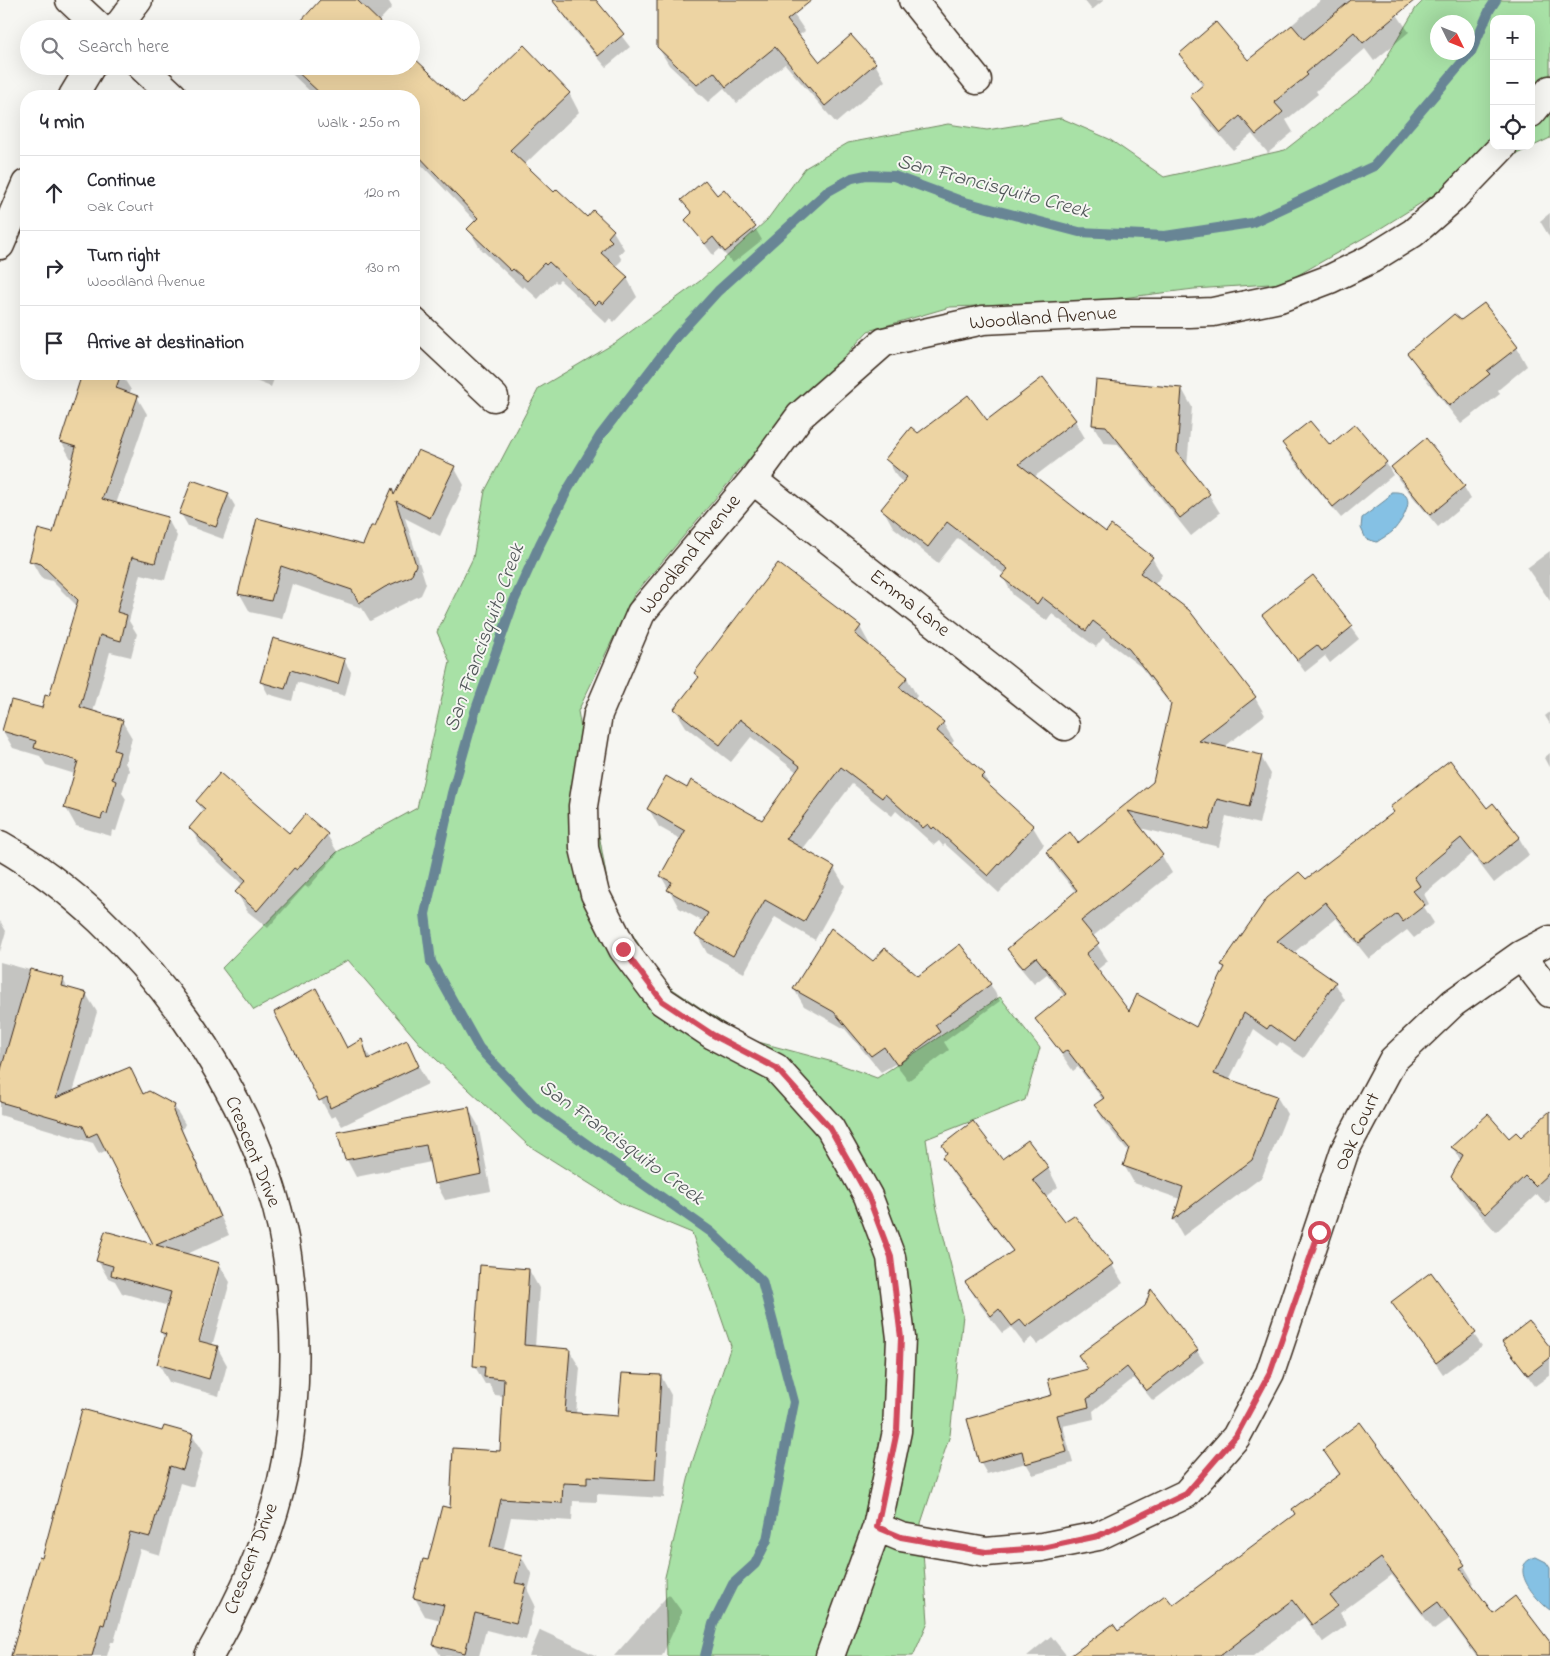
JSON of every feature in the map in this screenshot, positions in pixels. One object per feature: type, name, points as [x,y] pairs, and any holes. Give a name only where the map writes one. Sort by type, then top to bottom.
[{"type":"street","points":[[70,0],[91,20]]},
{"type":"street","points":[[123,20],[138,0]]},
{"type":"street","points":[[913,0],[977,80]]},
{"type":"street","points":[[77,90],[86,75]]},
{"type":"street","points":[[151,75],[167,90]]},
{"type":"street","points":[[1535,108],[1550,90]]},
{"type":"street","name":"Woodland Avenue","points":[[830,1656],[877,1527],[897,1431],[901,1338],[891,1257],[868,1196],[830,1128],[776,1068],[713,1035],[662,1001],[623,949],[595,894],[584,848],[583,806],[598,714],[641,613],[753,480],[800,416],[884,342],[983,320],[1122,313],[1197,313],[1280,298],[1330,280],[1371,259],[1413,233],[1452,200],[1499,150]]},
{"type":"street","points":[[0,245],[20,198]]},
{"type":"street","points":[[420,328],[494,397]]},
{"type":"street","name":"Emma Lane","points":[[753,480],[1065,726]]},
{"type":"street","name":"Crescent Drive","points":[[0,845],[24,859],[77,898],[128,947],[175,1003],[214,1063],[244,1123],[270,1186],[286,1254],[294,1321],[294,1392],[285,1462],[268,1530],[243,1596],[209,1656]]},
{"type":"street","name":"Oak Court","points":[[877,1527],[901,1537],[986,1552],[1042,1548],[1098,1536],[1186,1494],[1236,1436],[1270,1373],[1345,1150],[1393,1060],[1453,1003],[1521,955],[1550,940]]},
{"type":"street","points":[[1521,955],[1550,993]]},
{"type":"green space","points":[[1424,0],[1550,0],[1550,138],[1535,145],[1535,15],[1490,15],[1490,150],[1525,150],[1442,190],[1381,228],[1284,283],[1194,289],[1089,302],[950,307],[868,331],[741,468],[634,595],[578,711],[610,898],[662,982],[747,1039],[833,1062],[877,1078],[1000,997],[1040,1048],[1025,1100],[926,1139],[936,1205],[963,1315],[950,1435],[921,1523],[928,1622],[913,1656],[667,1656],[665,1577],[692,1463],[731,1346],[692,1233],[622,1204],[528,1145],[421,1045],[348,960],[254,1010],[222,968],[337,852],[417,808],[450,662],[437,632],[473,558],[485,491],[539,388],[615,343],[700,281],[767,220],[805,168],[848,143],[948,124],[987,130],[1061,118],[1109,139],[1164,177],[1285,150],[1372,82],[1416,8]]},
{"type":"water","points":[[1391,492],[1400,493],[1406,496],[1408,500],[1402,520],[1393,531],[1377,542],[1366,539],[1361,528],[1362,518],[1387,499]]},
{"type":"water","points":[[1536,1557],[1546,1562],[1550,1568],[1550,1610],[1531,1591],[1523,1574],[1523,1567],[1527,1561]]},
{"type":"building","points":[[320,0],[357,0],[378,20],[302,20]]},
{"type":"building","points":[[552,0],[596,0],[624,34],[598,56]]},
{"type":"building","points":[[657,0],[812,0],[787,20],[820,62],[851,35],[876,63],[825,106],[775,47],[726,87],[714,72],[697,85],[657,47]]},
{"type":"building","points":[[1351,0],[1415,0],[1363,43],[1354,32],[1306,73],[1308,75],[1274,102],[1283,112],[1256,135],[1240,116],[1221,133],[1190,96],[1204,84],[1179,54],[1216,22],[1248,60],[1292,25],[1304,39]]},
{"type":"building","points":[[524,45],[570,93],[510,150],[554,192],[557,189],[587,217],[593,210],[614,230],[608,237],[612,241],[601,253],[628,277],[603,304],[599,301],[595,305],[549,262],[546,265],[544,263],[527,281],[513,269],[511,271],[467,229],[478,218],[420,157],[420,90],[317,90],[301,75],[420,75],[420,63],[463,104]]},
{"type":"building","points":[[705,180],[717,195],[724,189],[756,227],[725,252],[713,237],[705,244],[685,220],[692,213],[681,200]]},
{"type":"building","points":[[1484,303],[1518,347],[1487,371],[1490,374],[1449,406],[1407,353],[1454,314],[1461,320]]},
{"type":"building","points":[[1043,377],[1076,420],[1019,464],[1106,532],[1111,525],[1153,557],[1140,573],[1189,610],[1256,697],[1199,741],[1262,755],[1249,807],[1217,799],[1209,830],[1128,811],[1163,855],[1081,921],[1099,943],[1086,954],[1129,1011],[1137,994],[1196,1027],[1225,967],[1221,965],[1267,898],[1299,872],[1306,879],[1394,812],[1390,807],[1450,760],[1487,808],[1493,803],[1520,837],[1484,866],[1461,838],[1414,877],[1420,886],[1413,891],[1425,905],[1403,922],[1397,914],[1359,943],[1325,902],[1277,941],[1336,982],[1294,1042],[1270,1025],[1267,1029],[1244,1013],[1214,1074],[1277,1096],[1252,1160],[1173,1220],[1183,1187],[1123,1166],[1129,1148],[1094,1105],[1104,1098],[1067,1050],[1062,1054],[1035,1019],[1066,994],[1036,957],[1023,968],[1007,949],[1077,890],[1046,852],[1070,832],[1078,843],[1153,782],[1171,704],[1129,649],[1093,621],[1086,631],[1042,597],[1037,604],[1001,577],[1008,569],[947,522],[928,547],[881,509],[907,477],[885,459],[911,427],[918,433],[968,395],[987,420]]},
{"type":"building","points":[[80,380],[119,380],[116,388],[138,396],[102,499],[168,517],[155,563],[132,557],[117,612],[127,615],[121,641],[100,635],[80,707],[123,720],[114,750],[120,752],[112,779],[116,781],[107,814],[103,813],[101,819],[64,808],[78,761],[34,748],[36,741],[2,731],[11,700],[42,708],[45,695],[49,696],[78,600],[41,564],[29,561],[38,529],[53,533],[76,447],[60,442]]},
{"type":"building","points":[[1096,380],[1182,388],[1177,452],[1210,494],[1180,518],[1106,426],[1092,425]]},
{"type":"building","points":[[1310,421],[1330,445],[1355,424],[1387,462],[1333,507],[1282,443]]},
{"type":"building","points":[[1426,438],[1465,486],[1430,515],[1391,467]]},
{"type":"building","points":[[418,450],[455,466],[430,518],[396,501],[416,565],[411,576],[385,587],[359,603],[352,590],[281,566],[271,601],[238,594],[257,518],[363,545],[371,526],[375,526],[392,488],[394,495]]},
{"type":"building","points":[[192,480],[229,493],[216,527],[179,514]]},
{"type":"building","points":[[778,563],[861,626],[855,634],[908,677],[899,687],[944,722],[937,731],[985,774],[981,778],[1034,826],[988,876],[934,827],[932,829],[928,824],[923,828],[885,794],[882,798],[841,767],[786,839],[835,867],[804,922],[765,900],[733,956],[695,935],[708,913],[667,890],[672,882],[660,876],[685,831],[647,809],[666,776],[687,788],[691,780],[762,820],[800,766],[740,719],[720,745],[674,709],[699,677],[694,673]]},
{"type":"building","points":[[1313,575],[1353,626],[1322,651],[1317,645],[1297,660],[1262,615]]},
{"type":"building","points":[[273,638],[345,659],[338,684],[291,670],[285,689],[260,682]]},
{"type":"building","points":[[220,773],[289,833],[305,814],[328,834],[297,870],[294,868],[257,911],[235,892],[246,880],[189,828],[205,809],[196,801]]},
{"type":"building","points":[[831,928],[873,961],[885,948],[918,976],[960,944],[991,984],[935,1025],[940,1032],[897,1065],[884,1047],[871,1056],[834,1012],[793,989]]},
{"type":"building","points":[[30,969],[64,978],[62,986],[87,993],[56,1098],[130,1067],[143,1094],[149,1091],[175,1105],[173,1111],[220,1217],[156,1245],[220,1263],[199,1341],[218,1346],[209,1379],[157,1364],[166,1334],[160,1332],[171,1292],[111,1275],[113,1266],[96,1261],[105,1231],[153,1244],[97,1133],[88,1137],[83,1126],[0,1102],[0,1073]]},
{"type":"building","points":[[316,988],[347,1048],[362,1039],[368,1059],[407,1040],[419,1066],[330,1108],[327,1097],[319,1101],[274,1012]]},
{"type":"building","points":[[469,1107],[482,1174],[434,1184],[426,1145],[345,1160],[337,1132]]},
{"type":"building","points":[[1550,1111],[1550,1172],[1535,1186],[1525,1176],[1485,1214],[1451,1177],[1463,1155],[1451,1147],[1488,1114],[1509,1138],[1516,1132],[1521,1137]]},
{"type":"building","points":[[973,1121],[1002,1159],[1028,1140],[1049,1168],[1033,1180],[1065,1221],[1074,1215],[1113,1264],[1026,1327],[1020,1320],[1012,1326],[999,1309],[991,1316],[965,1282],[1013,1251],[942,1157],[947,1153],[942,1145]]},
{"type":"building","points":[[480,1265],[529,1269],[524,1345],[570,1349],[565,1412],[618,1416],[622,1373],[661,1375],[655,1480],[587,1476],[587,1484],[563,1483],[562,1503],[501,1499],[490,1547],[522,1555],[515,1583],[526,1585],[516,1623],[475,1613],[465,1653],[433,1645],[444,1605],[413,1598],[423,1559],[428,1560],[442,1506],[450,1508],[453,1448],[500,1451],[504,1379],[484,1377],[485,1367],[473,1366]]},
{"type":"building","points":[[1431,1272],[1476,1333],[1436,1363],[1391,1302]]},
{"type":"building","points":[[1151,1289],[1198,1350],[1146,1391],[1127,1367],[1087,1399],[1089,1407],[1057,1415],[1067,1452],[1025,1464],[1022,1451],[979,1463],[967,1419],[1052,1395],[1048,1379],[1088,1369],[1078,1355],[1145,1306]]},
{"type":"building","points":[[1529,1321],[1550,1347],[1550,1358],[1528,1375],[1502,1342]]},
{"type":"building","points":[[82,1409],[162,1431],[164,1426],[193,1434],[183,1470],[170,1466],[150,1537],[130,1532],[104,1625],[101,1624],[92,1656],[11,1656],[39,1557],[42,1558]]},
{"type":"building","points":[[1360,1422],[1465,1565],[1460,1568],[1493,1613],[1515,1596],[1550,1642],[1550,1656],[1478,1656],[1438,1602],[1423,1613],[1381,1558],[1330,1596],[1338,1606],[1312,1625],[1293,1600],[1220,1656],[1070,1656],[1113,1624],[1118,1631],[1165,1595],[1173,1605],[1295,1514],[1292,1509],[1340,1474],[1323,1450]]},
{"type":"waterway","name":"San Francisquito Creek","points":[[705,1656],[713,1624],[733,1584],[755,1564],[767,1540],[794,1402],[762,1281],[711,1232],[537,1109],[479,1048],[431,962],[425,914],[452,793],[475,712],[514,601],[540,544],[568,489],[600,436],[676,337],[718,291],[827,192],[852,178],[866,175],[894,176],[961,201],[1079,232],[1165,236],[1251,223],[1374,166],[1471,52],[1490,9],[1496,0]]},
{"type":"route","points":[[623,949],[662,1001],[713,1035],[776,1068],[830,1128],[868,1196],[891,1257],[901,1338],[897,1431],[877,1527],[901,1537],[986,1552],[1042,1548],[1098,1536],[1186,1494],[1236,1436],[1270,1373],[1319,1232]]}]
